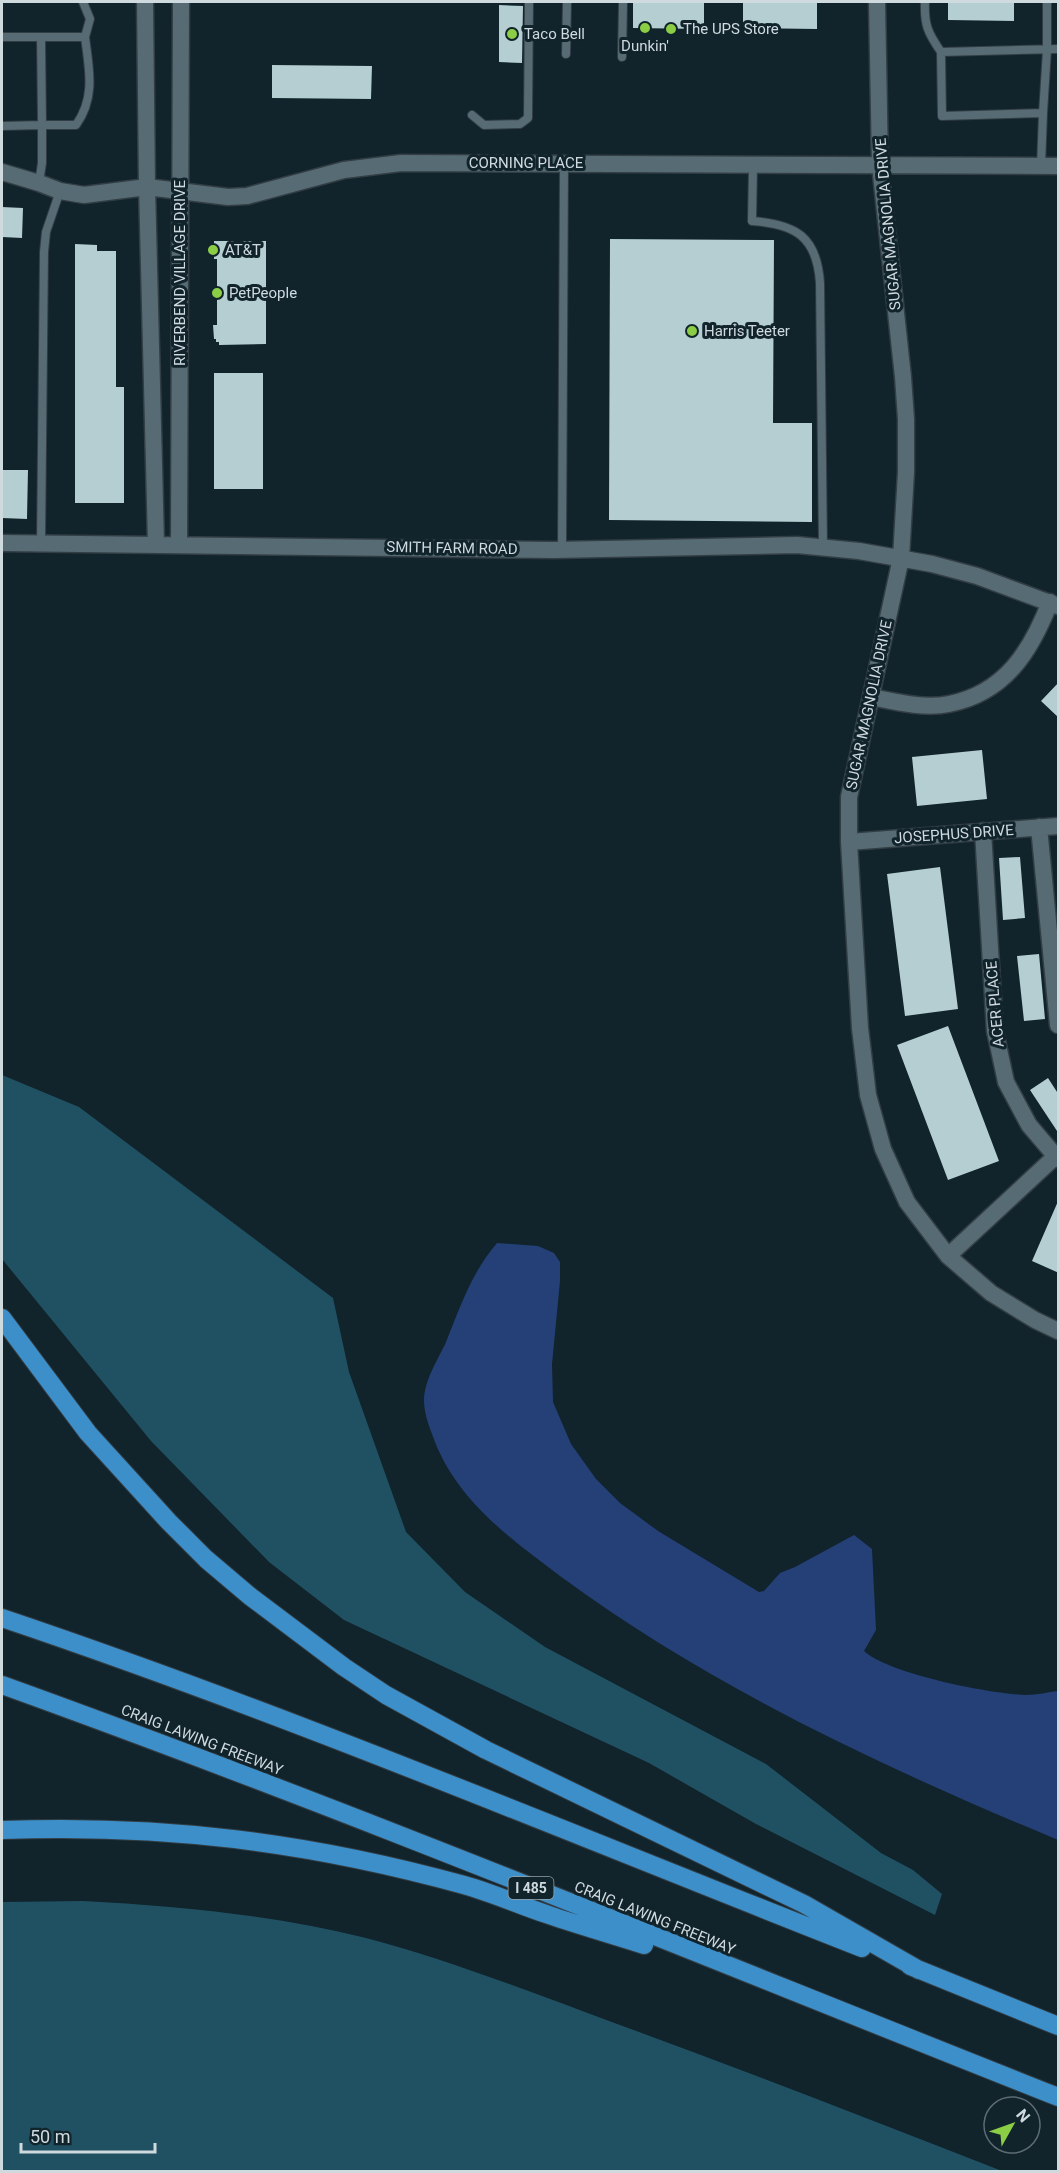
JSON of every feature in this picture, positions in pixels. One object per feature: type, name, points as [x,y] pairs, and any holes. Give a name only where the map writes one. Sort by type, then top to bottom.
[{"type":"highway","points":[[2,1318],[88,1433],[169,1522],[206,1559],[251,1597],[344,1668],[386,1695],[486,1750],[804,1904],[919,1970]]},
{"type":"highway","points":[[2,1618],[253,1707],[1059,2026]]},
{"type":"highway","name":"CRAIG LAWING FREEWAY","points":[[2,1685],[390,1832],[1059,2097]]},
{"type":"highway","points":[[2,1830],[61,1828],[145,1830],[212,1835],[318,1850],[466,1885],[548,1915],[778,1986]]},
{"type":"street","name":"RIVERBEND VILLAGE DRIVE","points":[[146,2],[147,187],[156,544]]},
{"type":"street","name":"RIVERBEND VILLAGE DRIVE","points":[[179,545],[181,2]]},
{"type":"street","name":"SUGAR MAGNOLIA DRIVE","points":[[878,2],[880,165],[906,419],[906,472],[901,558],[849,797],[849,842],[860,1028],[868,1095],[883,1149],[907,1202],[948,1256],[991,1293],[1035,1320],[1059,1331]]},
{"type":"street","name":"CORNING PLACE","points":[[2,172],[60,191],[84,195],[147,187],[228,197],[247,196],[344,170],[401,163],[1059,166]]},
{"type":"street","name":"SMITH FARM ROAD","points":[[2,543],[562,549],[798,545],[901,558],[977,576],[1054,604]]},
{"type":"street","points":[[872,697],[912,705],[947,705],[982,692],[999,681],[1023,657],[1054,604]]},
{"type":"street","name":"JOSEPHUS DRIVE","points":[[849,842],[1059,826]]},
{"type":"street","points":[[1039,827],[1059,1024]]},
{"type":"street","name":"ACER PLACE","points":[[983,831],[995,1031],[1006,1082],[1029,1125],[1057,1157]]},
{"type":"street","points":[[948,1256],[1057,1157]]},
{"type":"lane","points":[[2,126],[76,125],[85,113],[91,86],[85,37],[90,19],[83,2]]},
{"type":"lane","points":[[472,115],[484,125],[520,124],[528,118],[529,2]]},
{"type":"lane","points":[[566,54],[567,2]]},
{"type":"lane","points":[[622,57],[623,2]]},
{"type":"lane","points":[[925,2],[924,16],[928,32],[941,52],[942,116],[1043,113]]},
{"type":"lane","points":[[1041,166],[1047,2]]},
{"type":"lane","points":[[2,37],[85,37]]},
{"type":"lane","points":[[39,183],[42,163],[41,37]]},
{"type":"lane","points":[[941,52],[1059,50]]},
{"type":"lane","points":[[562,549],[564,163]]},
{"type":"lane","points":[[753,166],[752,221],[774,223],[795,230],[812,248],[818,261],[823,547]]},
{"type":"lane","points":[[41,543],[44,252],[46,232],[60,191]]},
{"type":"shaded area","points":[[2,1075],[79,1107],[333,1298],[349,1372],[406,1532],[465,1592],[545,1647],[766,1764],[881,1853],[913,1870],[942,1894],[935,1915],[756,1824],[649,1763],[344,1620],[269,1562],[151,1441],[2,1259]]},
{"type":"shaded area","points":[[83,1901],[190,1909],[296,1923],[366,1938],[428,1956],[658,2039],[1002,2171],[2,2171],[2,1902]]},
{"type":"water","points":[[497,1243],[538,1246],[554,1253],[560,1262],[552,1364],[553,1402],[571,1444],[596,1479],[620,1503],[658,1531],[759,1592],[764,1591],[780,1573],[854,1535],[872,1549],[876,1630],[864,1651],[877,1659],[917,1675],[966,1687],[1026,1695],[1058,1691],[1058,1840],[864,1754],[739,1690],[618,1617],[560,1576],[502,1531],[468,1497],[442,1457],[428,1422],[424,1401],[429,1378],[467,1290],[480,1266]]},
{"type":"building","points":[[633,2],[704,2],[704,29],[633,28]]},
{"type":"building","points":[[743,2],[817,2],[817,29],[743,28]]},
{"type":"building","points":[[948,2],[1014,2],[1014,21],[948,20]]},
{"type":"building","name":"Taco Bell","points":[[499,5],[523,6],[522,63],[499,62]]},
{"type":"building","points":[[272,65],[372,66],[371,99],[272,98]]},
{"type":"building","points":[[2,207],[23,208],[22,238],[2,237]]},
{"type":"building","name":"Harris Teeter","points":[[610,239],[774,240],[773,423],[812,423],[812,522],[609,520]]},
{"type":"building","points":[[214,241],[266,241],[266,344],[219,345],[219,342],[214,339],[213,325],[217,325],[217,259],[214,259]]},
{"type":"building","points":[[75,244],[97,245],[97,251],[116,251],[116,387],[124,387],[124,503],[75,503]]},
{"type":"building","points":[[214,373],[263,373],[263,489],[214,489]]},
{"type":"building","points":[[2,470],[28,470],[27,519],[2,518]]},
{"type":"building","points":[[1059,682],[1059,718],[1041,701]]},
{"type":"building","points":[[982,750],[987,799],[917,806],[912,757]]},
{"type":"building","points":[[1020,857],[1025,918],[1003,920],[999,858]]},
{"type":"building","points":[[940,867],[958,1009],[905,1016],[887,874]]},
{"type":"building","points":[[1039,954],[1045,1019],[1024,1021],[1017,956]]},
{"type":"building","points":[[948,1026],[999,1161],[948,1180],[897,1045]]},
{"type":"building","points":[[1048,1078],[1059,1095],[1059,1134],[1030,1090]]},
{"type":"building","points":[[1059,1199],[1059,1273],[1032,1261]]},
{"type":"place","name":"Dunkin'","points":[[645,28]]},
{"type":"place","name":"The UPS Store","points":[[671,29]]},
{"type":"place","name":"Taco Bell","points":[[512,34]]},
{"type":"place","name":"AT&T","points":[[213,250]]},
{"type":"place","name":"PetPeople","points":[[217,293]]},
{"type":"place","name":"Harris Teeter","points":[[692,331]]}]
